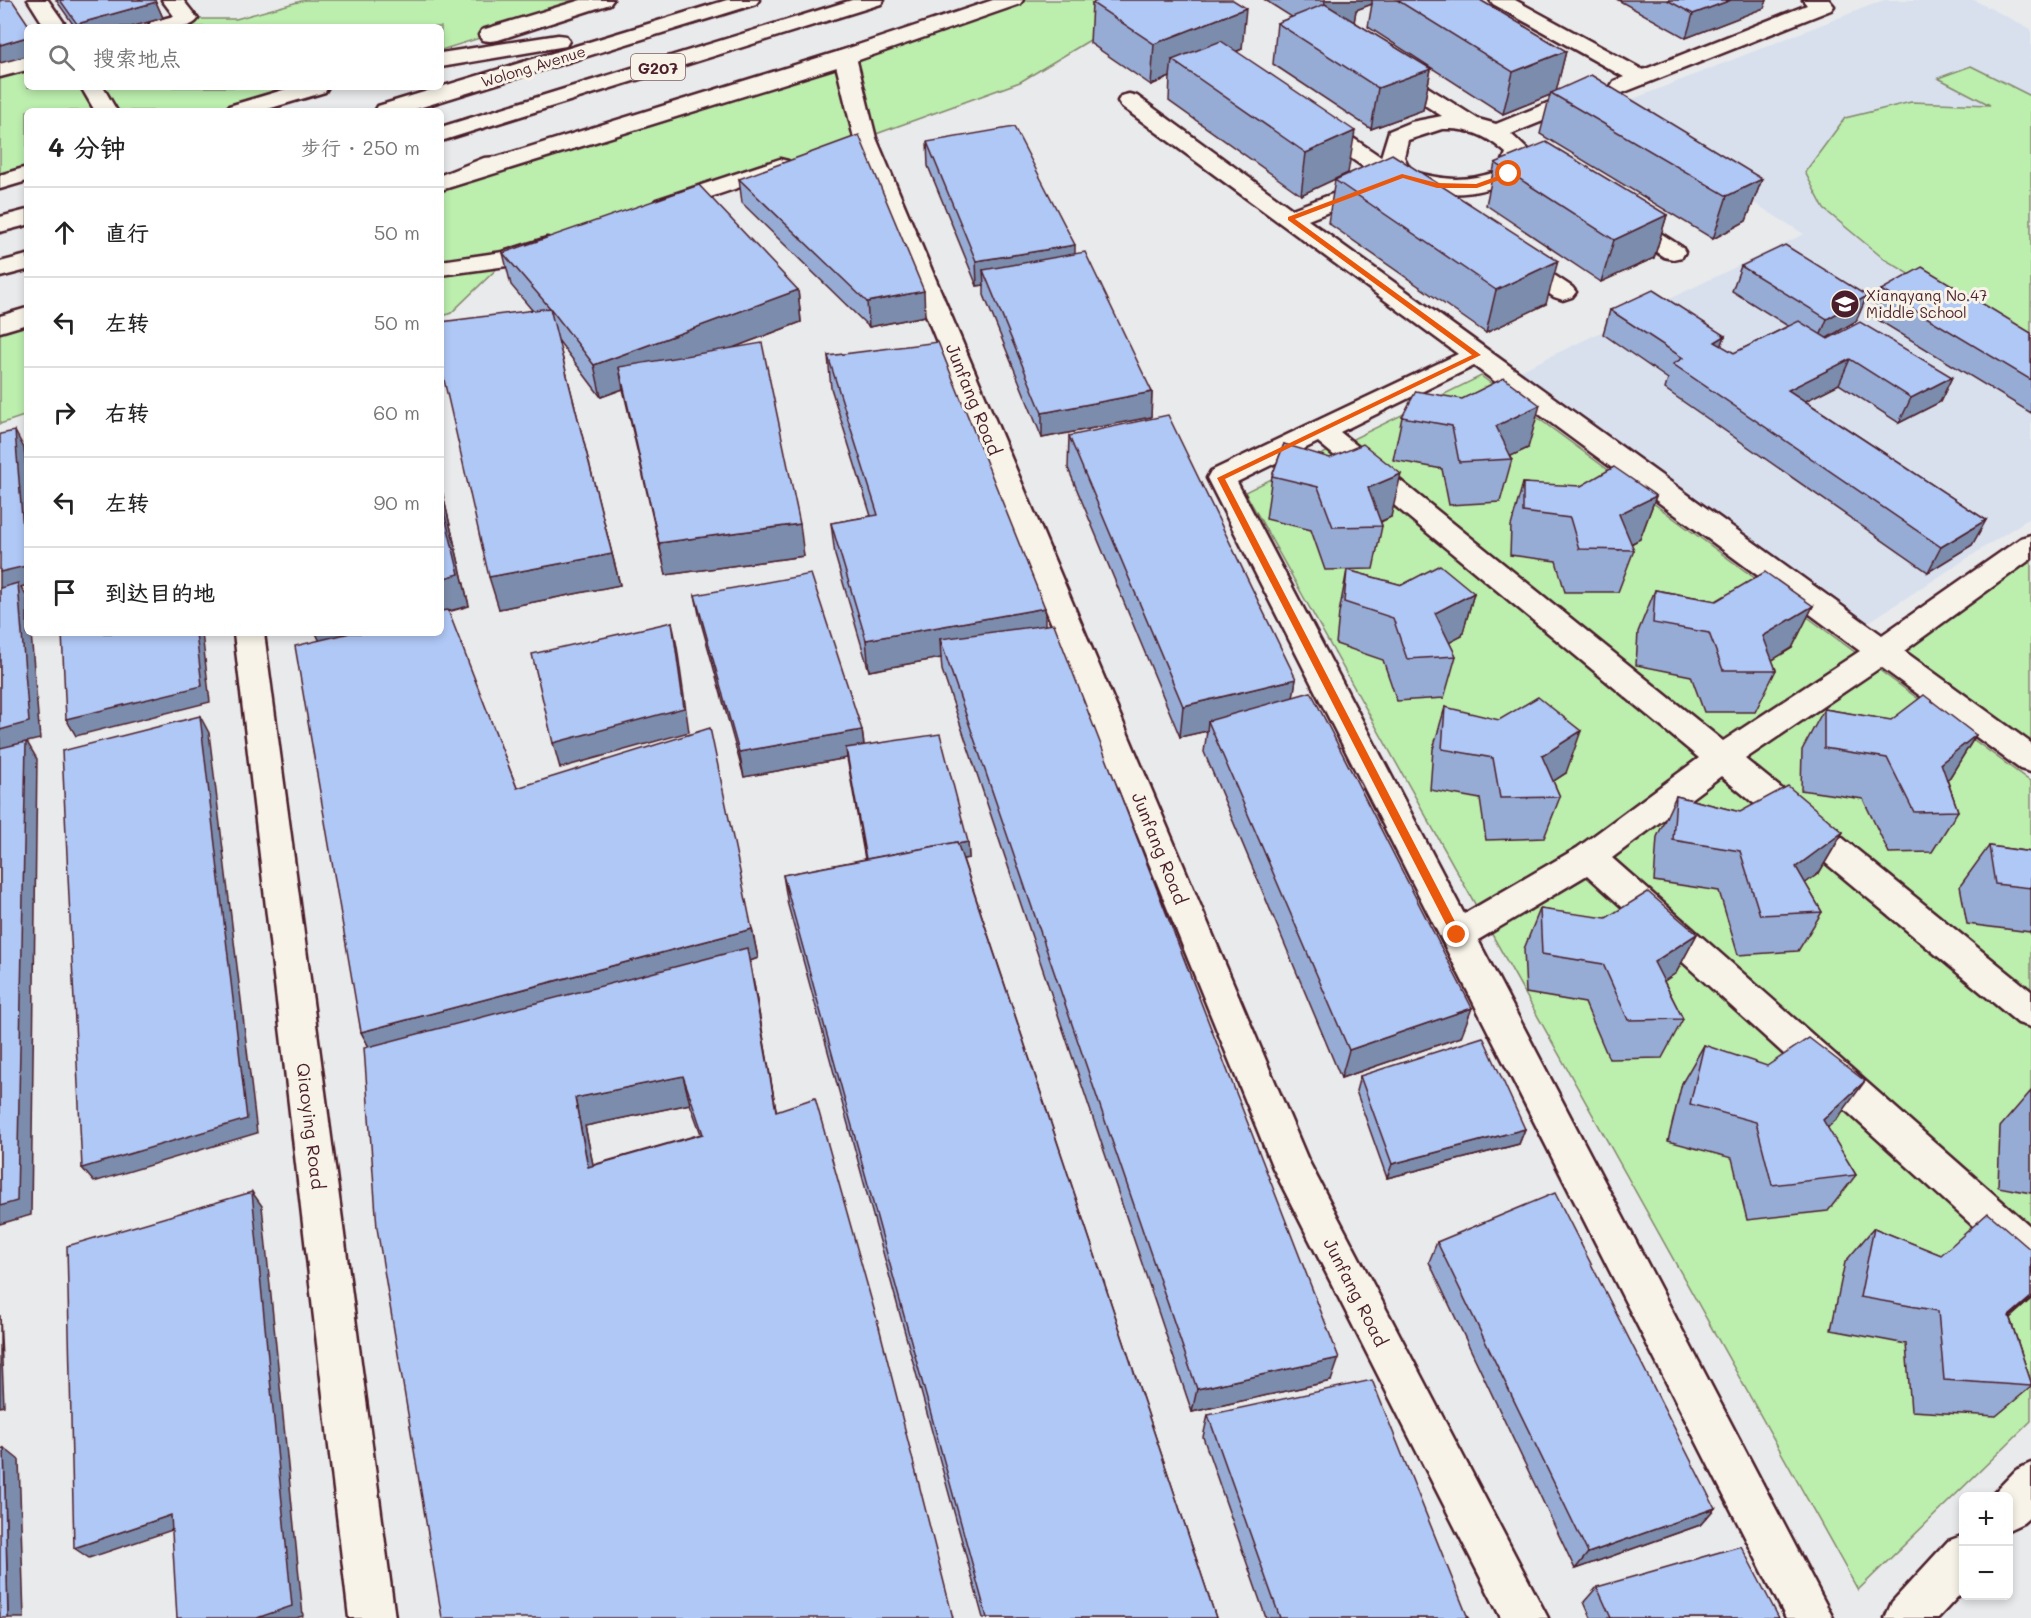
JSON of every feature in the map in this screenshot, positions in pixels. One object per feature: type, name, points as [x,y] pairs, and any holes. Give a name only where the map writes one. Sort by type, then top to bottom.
[{"type":"main road","points":[[38,0],[54,24]]},
{"type":"main road","points":[[170,24],[188,19],[172,0]]},
{"type":"main road","points":[[444,49],[603,0]]},
{"type":"main road","name":"Wolong Avenue","points":[[396,108],[749,0]]},
{"type":"main road","name":"G207","points":[[444,133],[874,0]]},
{"type":"main road","points":[[851,7],[892,0]]},
{"type":"main road","points":[[474,172],[845,57],[1013,0]]},
{"type":"main road","points":[[1500,0],[1632,82],[1824,6],[1813,0]]},
{"type":"main road","name":"Wolong Avenue","points":[[444,60],[681,21]]},
{"type":"main road","name":"G207","points":[[444,182],[474,172],[710,51]]},
{"type":"main road","name":"Junfang Road","points":[[845,57],[854,142],[1292,1168],[1525,1618]]},
{"type":"main road","points":[[1290,218],[1399,177],[1437,186],[1477,186],[1509,174],[1527,158],[1484,129],[1374,63]]},
{"type":"main road","points":[[0,70],[24,64]]},
{"type":"main road","points":[[94,90],[104,108]]},
{"type":"main road","points":[[247,108],[307,90]]},
{"type":"main road","points":[[1399,177],[1392,157],[1397,136],[1421,125],[1453,120],[1484,129],[1587,95]]},
{"type":"main road","points":[[1129,101],[2031,760]]},
{"type":"main road","points":[[1301,113],[1399,177],[1435,205]]},
{"type":"main road","points":[[641,213],[798,160]]},
{"type":"main road","points":[[0,182],[24,175]]},
{"type":"main road","points":[[1605,208],[1673,252]]},
{"type":"main road","points":[[0,225],[24,218]]},
{"type":"main road","points":[[444,268],[507,259],[563,240]]},
{"type":"main road","points":[[1494,246],[1563,292]]},
{"type":"main road","points":[[0,270],[24,263]]},
{"type":"main road","points":[[0,324],[24,317]]},
{"type":"main road","points":[[1477,355],[1221,478],[1810,1618]]},
{"type":"main road","points":[[1322,430],[2031,1012]]},
{"type":"main road","points":[[1457,935],[1589,857],[1722,758],[1882,651],[2031,545]]},
{"type":"main road","name":"Qiaoying Road","points":[[249,636],[372,1618]]},
{"type":"main road","points":[[1589,857],[2031,1253]]},
{"type":"main road","points":[[2013,1503],[2031,1485]]},
{"type":"main road","points":[[1908,1618],[1959,1562]]},
{"type":"shaded area","name":"Xiangyang No.47 Middle School","points":[[1884,0],[1974,0],[2031,29],[2031,517],[1861,627],[1512,375],[1804,234],[1605,110]]},
{"type":"green space","points":[[305,0],[603,0],[444,49],[444,24],[170,24],[187,19],[236,19]]},
{"type":"green space","points":[[1013,0],[1206,0],[1090,40],[1020,82],[865,138],[507,259],[451,313],[444,316],[444,182]]},
{"type":"green space","points":[[24,64],[24,90],[307,90],[247,108],[24,108],[24,175],[0,182],[0,70]]},
{"type":"green space","points":[[1971,66],[2031,96],[2031,346],[1884,259],[1824,209],[1805,172],[1845,118],[1911,102],[1990,105],[1938,78]]},
{"type":"green space","points":[[24,317],[24,416],[0,424],[0,324]]},
{"type":"green space","points":[[1481,376],[2031,782],[2031,1421],[1858,1590],[1245,492]]},
{"type":"green space","points":[[2031,545],[2031,760],[1882,651]]},
{"type":"building","points":[[0,0],[12,0],[28,24],[24,24],[24,38],[0,45]]},
{"type":"building","points":[[60,0],[155,0],[156,2],[77,24]]},
{"type":"building","points":[[1099,0],[1233,0],[1246,8],[1154,44],[1092,3]]},
{"type":"building","points":[[1397,0],[1480,0],[1566,51],[1513,72]]},
{"type":"building","points":[[1667,0],[1731,0],[1693,14]]},
{"type":"building","points":[[1325,4],[1431,69],[1378,88],[1277,23]]},
{"type":"building","points":[[1221,41],[1355,131],[1306,153],[1172,60]]},
{"type":"building","points":[[1591,75],[1762,179],[1727,196],[1551,93]]},
{"type":"building","points":[[1014,127],[1075,245],[976,261],[927,142]]},
{"type":"building","points":[[859,135],[924,291],[867,302],[739,179]]},
{"type":"building","points":[[1546,142],[1667,215],[1614,240],[1495,163]]},
{"type":"building","points":[[1392,154],[1558,261],[1496,290],[1335,180]]},
{"type":"building","points":[[699,185],[798,290],[594,365],[503,253]]},
{"type":"building","points":[[1785,245],[1867,296],[1827,319],[1741,266]]},
{"type":"building","points":[[1085,252],[1152,392],[1042,413],[983,270]]},
{"type":"building","points":[[1922,267],[2031,333],[2031,380],[1881,290]]},
{"type":"building","points":[[1653,290],[1725,336],[1715,342],[1734,353],[1799,321],[1828,339],[1860,322],[1952,377],[1911,398],[1850,359],[1788,390],[1986,520],[1941,547],[1673,364],[1683,358],[1610,310]]},
{"type":"building","points":[[550,308],[612,554],[489,577],[444,380],[444,322]]},
{"type":"building","points":[[938,342],[1045,608],[866,640],[831,523],[878,515],[828,356]]},
{"type":"building","points":[[762,343],[800,524],[659,543],[619,367]]},
{"type":"building","points":[[1504,378],[1540,405],[1496,426],[1512,459],[1459,462],[1452,426],[1402,417],[1416,391],[1462,399]]},
{"type":"building","points":[[1168,415],[1296,679],[1183,706],[1069,436]]},
{"type":"building","points":[[15,431],[24,566],[0,572],[0,434]]},
{"type":"building","points":[[1284,444],[1330,458],[1363,444],[1401,474],[1368,488],[1382,526],[1333,527],[1318,487],[1272,476]]},
{"type":"building","points":[[1614,467],[1656,496],[1619,514],[1634,550],[1579,549],[1570,518],[1523,512],[1523,483],[1581,486]]},
{"type":"building","points":[[444,512],[459,574],[444,578]]},
{"type":"building","points":[[1440,565],[1474,593],[1435,613],[1456,656],[1407,659],[1393,618],[1344,602],[1347,570],[1402,585]]},
{"type":"building","points":[[1765,572],[1813,606],[1763,636],[1776,670],[1723,670],[1709,633],[1653,623],[1655,590],[1716,601]]},
{"type":"building","points":[[811,574],[862,730],[739,752],[695,595]]},
{"type":"building","points":[[18,583],[29,722],[0,730],[0,588]]},
{"type":"building","points":[[448,610],[517,788],[710,728],[752,929],[361,1032],[295,646],[337,636],[444,636],[444,611]]},
{"type":"building","points":[[672,622],[684,708],[553,743],[532,654]]},
{"type":"building","points":[[1054,624],[1339,1358],[1197,1389],[940,639]]},
{"type":"building","points":[[62,636],[196,636],[202,686],[66,719]]},
{"type":"building","points":[[1311,692],[1472,1008],[1349,1050],[1208,721]]},
{"type":"building","points":[[1924,695],[1976,735],[1941,763],[1958,811],[1914,812],[1887,758],[1824,748],[1824,709],[1891,720]]},
{"type":"building","points":[[1538,697],[1581,731],[1542,756],[1560,797],[1500,798],[1493,758],[1442,749],[1445,707],[1499,720]]},
{"type":"building","points":[[200,716],[247,1119],[82,1168],[62,751]]},
{"type":"building","points":[[940,734],[968,842],[957,844],[957,842],[866,859],[846,748]]},
{"type":"building","points":[[26,742],[17,1201],[0,1206],[0,748]]},
{"type":"building","points":[[1788,786],[1843,832],[1796,867],[1822,912],[1760,915],[1740,851],[1673,840],[1676,796],[1740,812]]},
{"type":"building","points":[[957,842],[1216,1618],[987,1618],[783,875]]},
{"type":"building","points":[[1989,846],[2031,852],[2031,888],[1995,884]]},
{"type":"building","points":[[1648,892],[1697,934],[1654,962],[1683,1019],[1628,1020],[1603,964],[1542,954],[1540,909],[1606,918]]},
{"type":"building","points":[[747,948],[776,1111],[815,1098],[879,1327],[953,1618],[442,1618],[377,1228],[364,1048]],"holes":[[[683,1076],[703,1134],[588,1167],[575,1098]]]},
{"type":"building","points":[[1483,1037],[1525,1129],[1392,1164],[1360,1076]]},
{"type":"building","points":[[1809,1038],[1865,1081],[1823,1120],[1856,1175],[1772,1185],[1756,1122],[1690,1104],[1704,1045],[1767,1066]]},
{"type":"building","points":[[252,1192],[292,1606],[257,1618],[177,1618],[171,1515],[74,1548],[67,1246]]},
{"type":"building","points":[[1555,1193],[1715,1508],[1588,1553],[1437,1242]]},
{"type":"building","points":[[1988,1213],[2031,1250],[2031,1297],[2009,1316],[2031,1386],[1944,1380],[1938,1311],[1860,1297],[1874,1228],[1941,1255]]},
{"type":"building","points":[[1372,1380],[1468,1618],[1280,1618],[1208,1415]]},
{"type":"building","points":[[4,1448],[8,1618],[0,1618],[0,1449]]},
{"type":"building","points":[[1741,1546],[1779,1618],[1611,1618],[1597,1587]]},
{"type":"place","name":"Xiangyang No.47 Middle School","points":[[1845,304]]},
{"type":"route","points":[[1457,935],[1221,478],[1477,355],[1290,218],[1402,176],[1437,186],[1477,186],[1509,174]]}]
